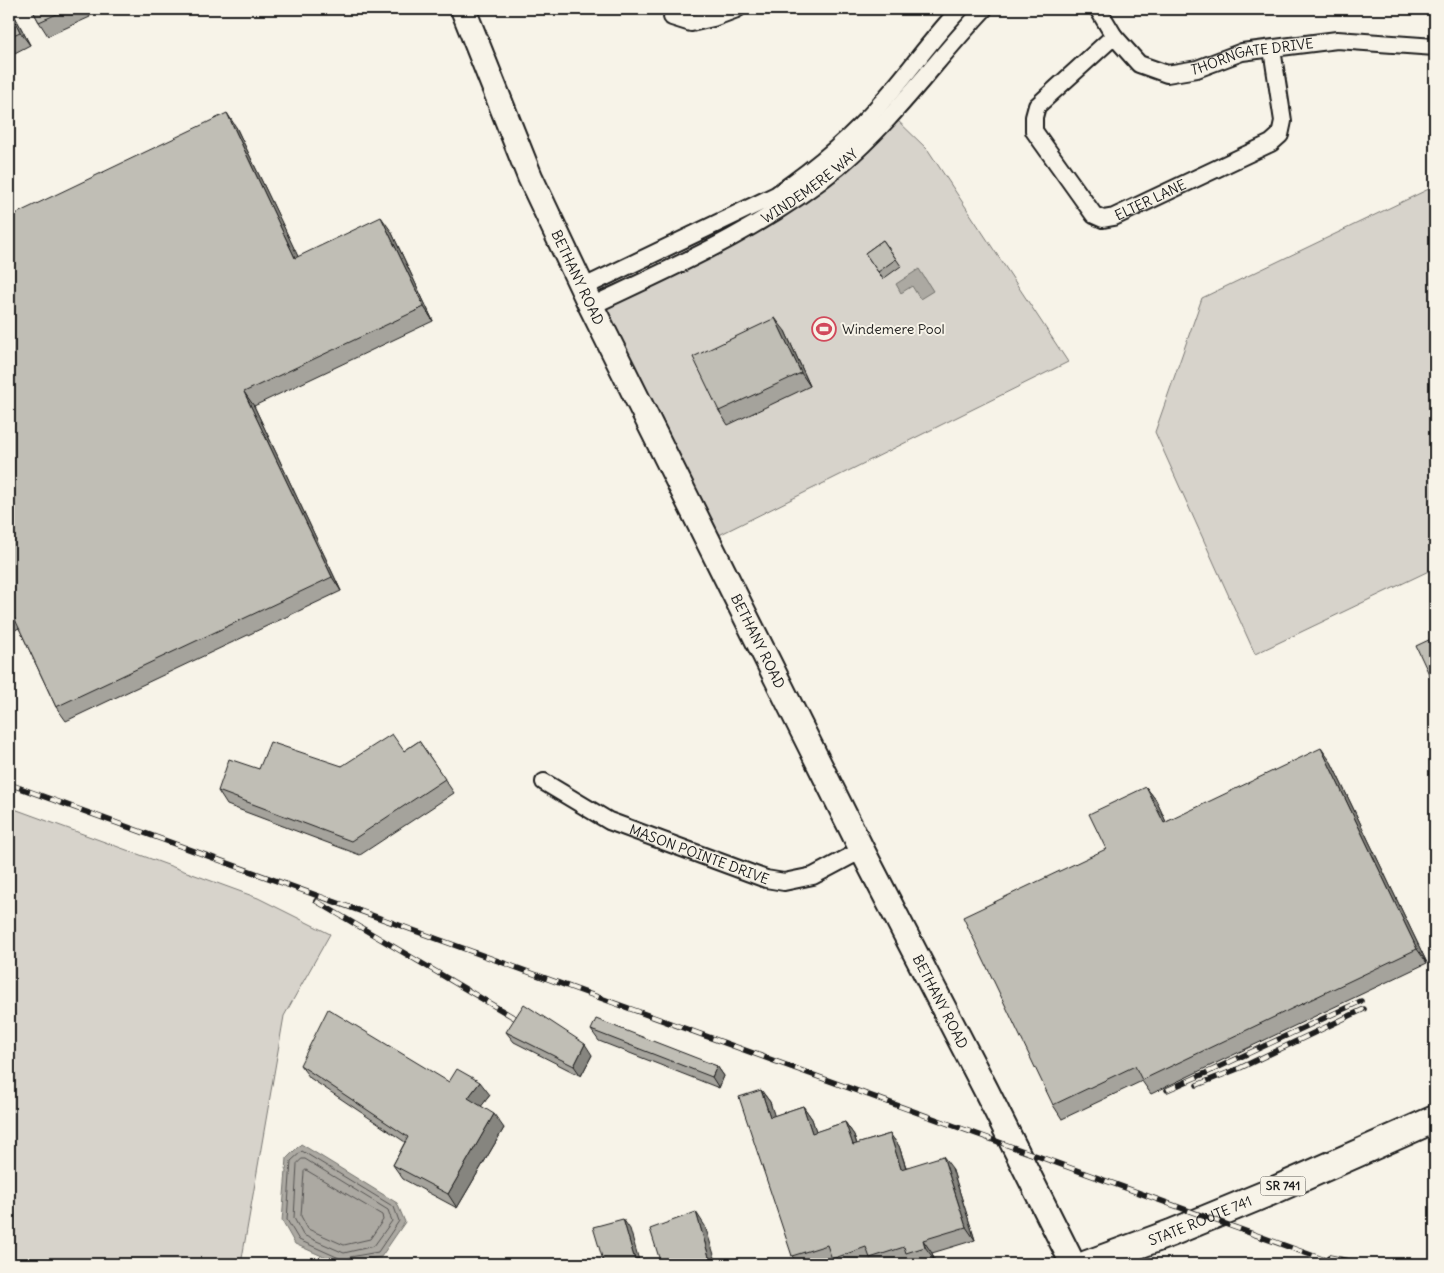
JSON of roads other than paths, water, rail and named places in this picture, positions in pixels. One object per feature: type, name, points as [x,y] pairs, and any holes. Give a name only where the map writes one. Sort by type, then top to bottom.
[{"type":"main road","name":"BETHANY ROAD","points":[[463,9],[520,154],[586,297],[862,850],[1073,1264]]},
{"type":"main road","name":"STATE ROUTE 741","points":[[1087,1264],[1268,1193],[1435,1119]]},
{"type":"street","points":[[672,17],[691,23],[713,18],[737,9]]},
{"type":"street","name":"WINDEMERE WAY","points":[[586,297],[776,195],[800,178],[827,157],[882,103],[938,33],[960,9]]},
{"type":"street","name":"WINDEMERE WAY","points":[[586,297],[698,256],[736,235],[810,188],[839,166],[869,138],[905,100],[951,43],[984,9]]},
{"type":"street","name":"THORNGATE DRIVE","points":[[1098,9],[1114,36],[1139,64],[1167,74],[1197,69],[1242,52],[1336,40],[1435,47]]},
{"type":"street","name":"ELTER LANE","points":[[1114,36],[1037,106],[1034,117],[1034,131],[1094,215],[1103,219],[1114,217],[1271,143],[1280,135],[1283,121],[1272,49]]},
{"type":"street","name":"MASON POINTE DRIVE","points":[[544,782],[609,821],[766,879],[784,882],[813,876],[862,850]]},
{"type":"water","points":[[919,269],[933,291],[920,299],[912,286],[901,293],[896,284]]},
{"type":"water","points":[[301,1144],[397,1203],[405,1222],[381,1257],[340,1264],[295,1244],[282,1221],[287,1158]]},
{"type":"railway","points":[[9,784],[1336,1264]]},
{"type":"railway","points":[[316,901],[525,1024]]},
{"type":"railway","points":[[1167,1090],[1361,1001]]},
{"type":"railway","points":[[1197,1085],[1240,1068],[1364,1009]]},
{"type":"railway","points":[[1329,1257],[1363,1264]]},
{"type":"place","name":"Windemere Pool","points":[[824,329]]}]
